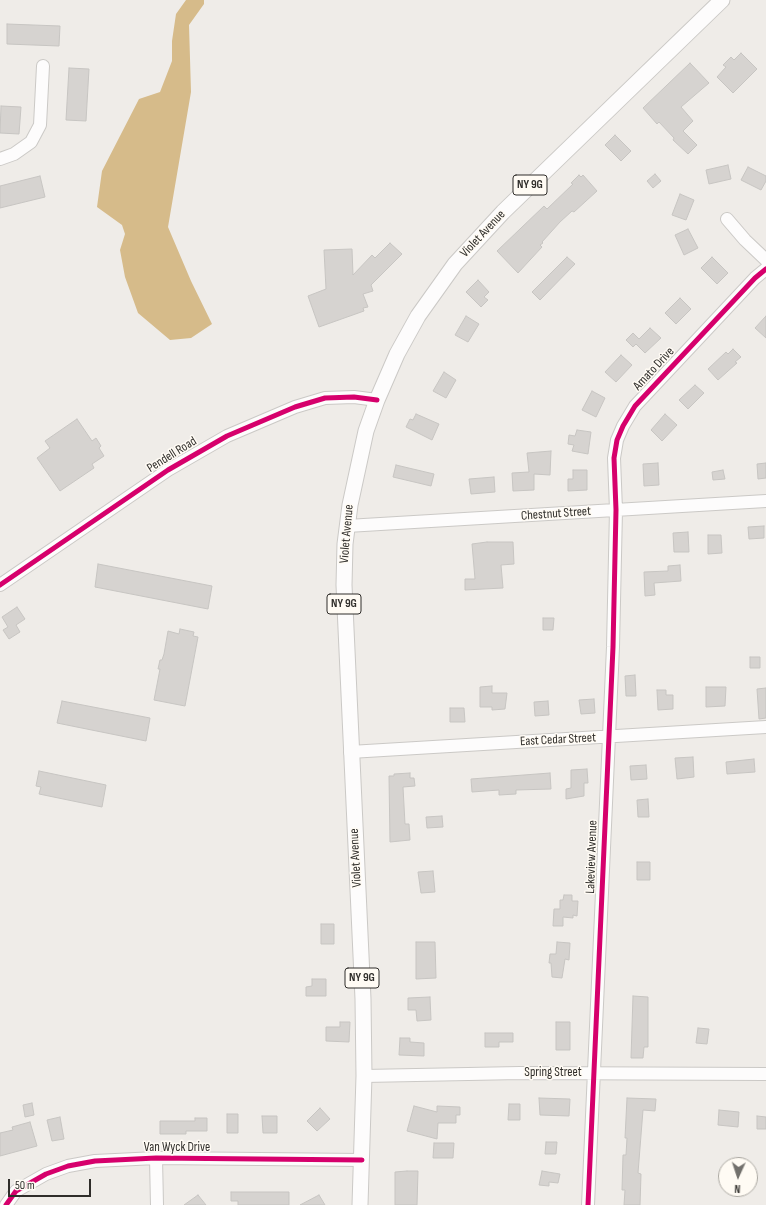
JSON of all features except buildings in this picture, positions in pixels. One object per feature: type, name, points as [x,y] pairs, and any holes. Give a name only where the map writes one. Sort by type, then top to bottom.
[{"type":"main road","name":"Violet Avenue","points":[[360,1205],[364,1076],[363,999],[350,752],[344,592],[347,526],[358,463],[377,400],[397,354],[415,322],[445,277],[463,255],[503,212],[722,0]]},
{"type":"street","points":[[0,159],[14,154],[31,142],[40,125],[43,66]]},
{"type":"street","points":[[727,219],[766,260]]},
{"type":"street","name":"Amato Drive","points":[[616,510],[614,458],[617,440],[631,413],[650,389],[755,278],[766,269]]},
{"type":"street","name":"Pendell Road","points":[[0,585],[168,470],[227,436],[295,407],[325,398],[354,396],[377,400]]},
{"type":"street","name":"Chestnut Street","points":[[347,526],[766,501]]},
{"type":"street","name":"Lakeview Avenue","points":[[588,1205],[613,647],[616,510]]},
{"type":"street","name":"East Cedar Street","points":[[350,752],[766,727]]},
{"type":"street","name":"Spring Street","points":[[364,1076],[594,1073],[766,1074]]},
{"type":"street","points":[[156,1158],[157,1205]]},
{"type":"street","name":"Van Wyck Drive","points":[[5,1199],[46,1174],[68,1166],[95,1161],[156,1158],[362,1160]]},
{"type":"shaded area","points":[[186,0],[204,0],[204,4],[189,25],[191,92],[168,227],[191,281],[212,324],[191,338],[170,340],[138,313],[125,277],[120,250],[125,234],[122,225],[97,207],[102,171],[139,99],[160,92],[172,61],[172,41],[176,14]]},
{"type":"cycle path","points":[[588,1205],[613,647],[616,510],[614,458],[617,440],[623,426],[635,406],[755,278],[766,269]]},
{"type":"cycle path","points":[[0,585],[168,470],[227,436],[295,407],[325,398],[354,397],[377,400]]},
{"type":"cycle path","points":[[6,1205],[16,1191],[46,1174],[68,1166],[95,1161],[156,1158],[362,1160]]}]
